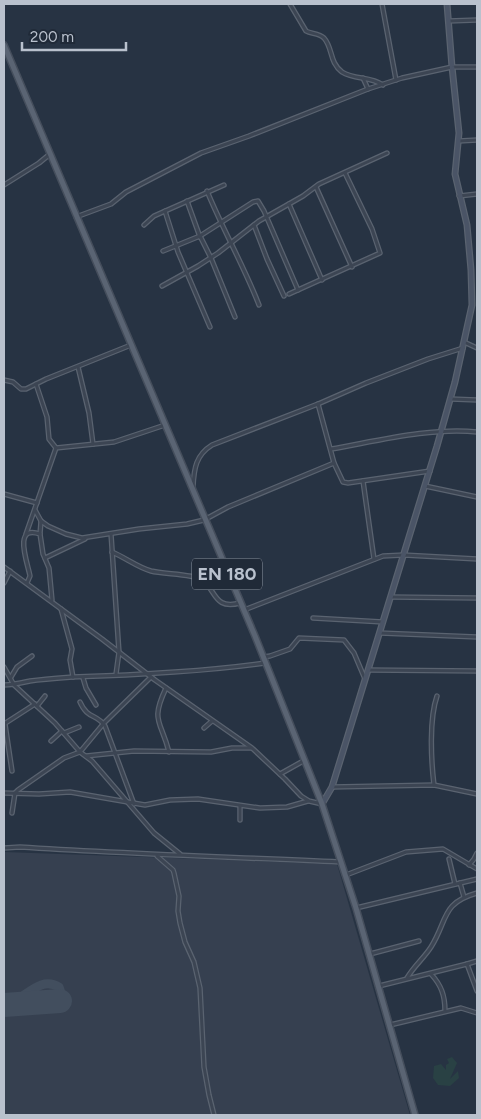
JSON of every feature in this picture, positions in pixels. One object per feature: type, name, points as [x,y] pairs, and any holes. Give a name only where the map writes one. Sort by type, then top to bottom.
[{"type":"main road","name":"EN 180","points":[[4,45],[193,490],[204,520],[244,610],[322,804],[370,954],[415,1115]]},
{"type":"street","points":[[290,4],[306,31],[322,36],[325,39],[335,65],[347,75],[378,81],[383,85]]},
{"type":"street","points":[[382,4],[396,80]]},
{"type":"street","points":[[4,567],[166,688],[252,748],[301,796],[309,801],[322,804],[332,787],[430,471],[451,399],[472,302],[468,235],[455,174],[459,141],[458,118],[447,4]]},
{"type":"street","points":[[449,21],[477,20]]},
{"type":"street","points":[[76,218],[111,204],[126,192],[202,153],[368,89],[396,80],[452,67],[477,67]]},
{"type":"street","points":[[363,78],[368,89]]},
{"type":"street","points":[[459,141],[477,140]]},
{"type":"street","points":[[162,286],[211,258],[254,225],[316,187],[387,153]]},
{"type":"street","points":[[4,185],[50,154]]},
{"type":"street","points":[[289,294],[379,254],[380,251],[372,229],[345,173]]},
{"type":"street","points":[[144,224],[154,216],[224,184]]},
{"type":"street","points":[[316,187],[352,267]]},
{"type":"street","points":[[207,191],[259,305]]},
{"type":"street","points":[[459,196],[477,194]]},
{"type":"street","points":[[187,201],[235,317]]},
{"type":"street","points":[[163,251],[200,236],[256,201],[260,202],[298,290]]},
{"type":"street","points":[[289,204],[322,280]]},
{"type":"street","points":[[165,211],[176,245],[210,327]]},
{"type":"street","points":[[254,225],[284,296]]},
{"type":"street","points":[[193,490],[195,470],[200,455],[212,445],[463,345],[477,348]]},
{"type":"street","points":[[4,380],[13,382],[24,390],[131,346]]},
{"type":"street","points":[[78,367],[90,413],[93,444]]},
{"type":"street","points":[[36,384],[47,417],[50,440],[56,448]]},
{"type":"street","points":[[451,399],[477,400]]},
{"type":"street","points":[[318,404],[332,449],[334,463],[343,482],[348,483],[430,471]]},
{"type":"street","points":[[56,448],[114,442],[165,425]]},
{"type":"street","points":[[332,449],[441,431],[477,432]]},
{"type":"street","points":[[26,583],[30,576],[23,544],[25,534],[56,448]]},
{"type":"street","points":[[45,558],[86,538],[204,520],[228,507],[334,463]]},
{"type":"street","points":[[363,481],[374,559]]},
{"type":"street","points":[[425,486],[477,497]]},
{"type":"street","points":[[4,494],[37,503]]},
{"type":"street","points":[[35,510],[41,520],[62,532],[86,538]]},
{"type":"street","points":[[41,520],[40,534],[50,577],[52,601]]},
{"type":"street","points":[[25,534],[30,532],[40,534]]},
{"type":"street","points":[[111,534],[119,652],[116,674]]},
{"type":"street","points":[[112,552],[142,568],[159,573],[200,578],[208,584],[214,596],[220,601],[230,605],[240,602]]},
{"type":"street","points":[[244,610],[383,556],[404,555],[477,559]]},
{"type":"street","points":[[4,584],[10,571]]},
{"type":"street","points":[[391,597],[477,598]]},
{"type":"street","points":[[61,608],[72,648],[70,660],[73,677]]},
{"type":"street","points":[[313,618],[384,622]]},
{"type":"street","points":[[380,633],[477,637]]},
{"type":"street","points":[[4,685],[73,677],[83,678],[116,674],[147,674],[224,668],[264,660],[290,649],[299,638],[344,640],[354,653],[365,680]]},
{"type":"street","points":[[11,677],[17,667],[32,656]]},
{"type":"street","points":[[4,667],[14,685],[86,756],[154,833],[180,855]]},
{"type":"street","points":[[368,670],[477,671]]},
{"type":"street","points":[[12,813],[15,793],[64,758],[80,752],[104,723],[151,677]]},
{"type":"street","points":[[83,678],[86,688],[96,705]]},
{"type":"street","points":[[166,688],[159,704],[157,718],[169,752]]},
{"type":"street","points":[[12,771],[4,724],[36,705],[45,696]]},
{"type":"street","points":[[434,785],[432,744],[434,710],[437,696]]},
{"type":"street","points":[[80,702],[86,713],[104,723],[134,804]]},
{"type":"street","points":[[204,728],[212,721]]},
{"type":"street","points":[[51,741],[63,732],[79,727]]},
{"type":"street","points":[[86,756],[134,752],[211,752],[232,748],[252,748]]},
{"type":"street","points":[[280,774],[304,760]]},
{"type":"street","points":[[332,787],[434,785],[477,794]]},
{"type":"street","points":[[4,793],[77,792],[145,805],[192,798],[260,808],[287,807],[309,801]]},
{"type":"street","points":[[240,805],[240,820]]},
{"type":"street","points":[[4,848],[20,847],[156,855],[342,862]]},
{"type":"street","points":[[346,875],[402,854],[443,849],[477,869]]},
{"type":"street","points":[[469,865],[477,852]]},
{"type":"street","points":[[156,855],[174,873],[179,896],[178,911],[180,923],[185,942],[194,962],[200,988],[204,1067],[208,1096],[214,1115]]},
{"type":"street","points":[[449,858],[456,884]]},
{"type":"street","points":[[356,908],[477,879]]},
{"type":"street","points":[[460,883],[464,897]]},
{"type":"street","points":[[407,979],[417,963],[432,947],[453,905],[464,897],[477,893]]},
{"type":"street","points":[[370,954],[419,941]]},
{"type":"street","points":[[379,986],[477,961]]},
{"type":"street","points":[[467,964],[477,992]]},
{"type":"street","points":[[430,973],[441,985],[446,1011]]},
{"type":"street","points":[[390,1024],[460,1008],[477,1012]]},
{"type":"shaded area","points":[[4,852],[337,864],[410,1115],[4,1115]]},
{"type":"green space","points":[[452,1057],[457,1063],[450,1079],[458,1071],[459,1078],[450,1086],[438,1085],[433,1078],[434,1066],[441,1064],[446,1070],[446,1065],[449,1063],[447,1059]]},
{"type":"taxiway","points":[[5,1005],[43,984],[59,987],[62,996],[60,1001]]},
{"type":"runway","points":[[4,1005],[60,1001]]}]
